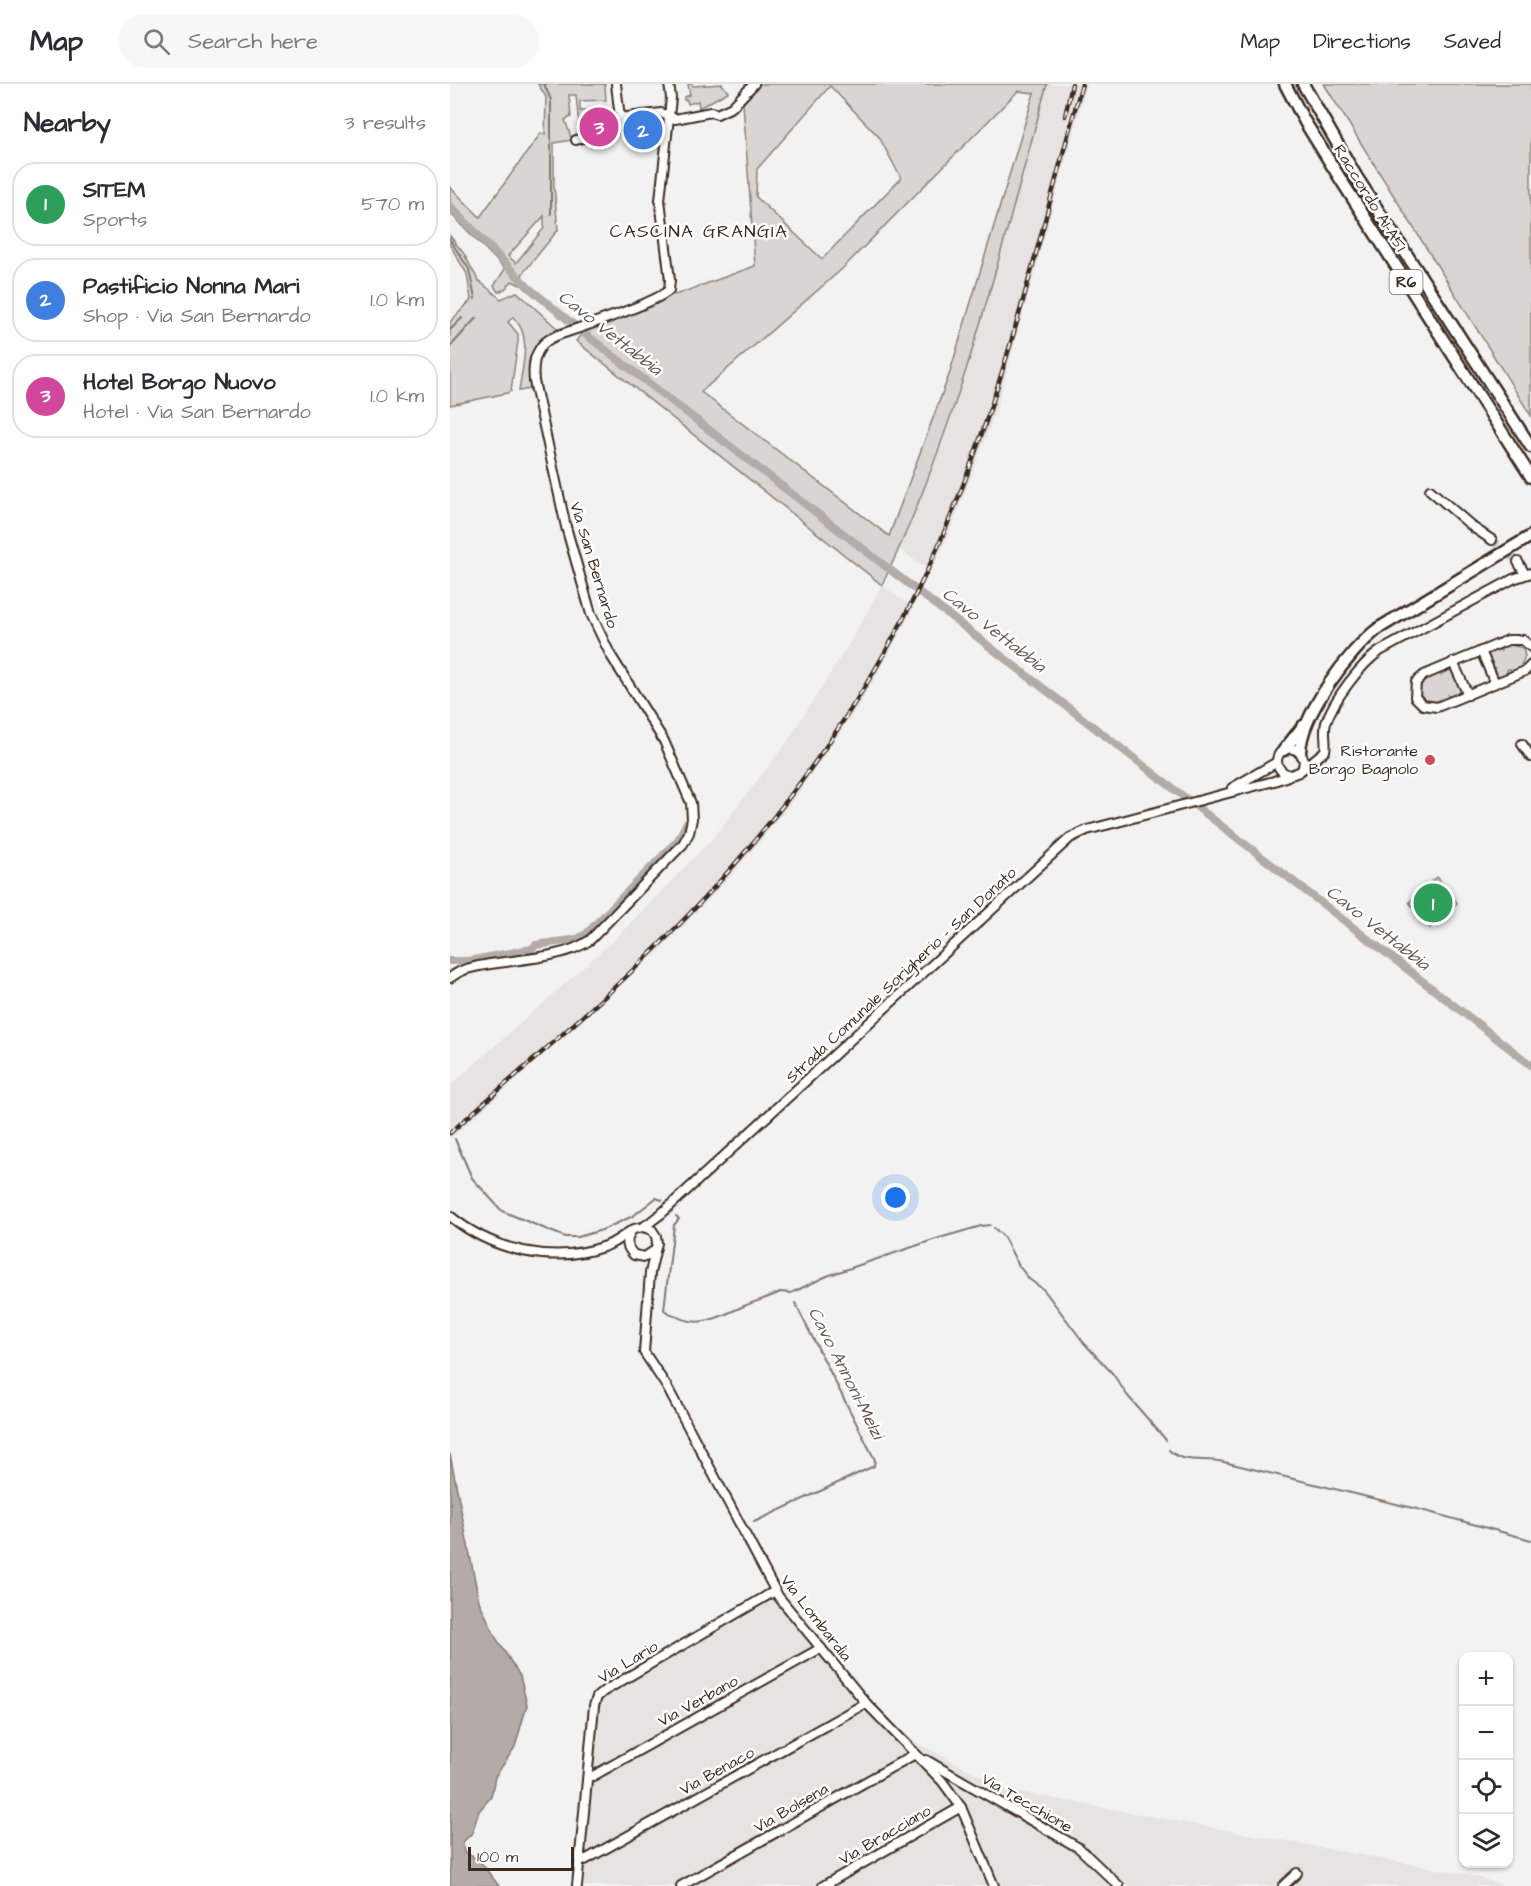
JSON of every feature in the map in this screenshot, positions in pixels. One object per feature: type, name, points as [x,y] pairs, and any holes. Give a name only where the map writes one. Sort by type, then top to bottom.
[{"type":"highway","name":"Raccordo A1-A51","points":[[1285,84],[1305,122],[1341,180],[1531,477]]},
{"type":"highway","name":"Raccordo A1-A51","points":[[1303,84],[1356,176],[1531,447]]},
{"type":"highway","points":[[1284,750],[1309,718],[1343,664],[1369,636],[1531,536]]},
{"type":"highway","points":[[1301,753],[1302,736],[1309,718]]},
{"type":"street","points":[[576,140],[621,127],[616,84]]},
{"type":"street","name":"Via San Bernardo","points":[[450,978],[468,968],[580,947],[590,940],[683,844],[690,827],[691,802],[664,741],[610,654],[594,621],[566,527],[533,370],[539,349],[546,342],[656,298],[669,290],[670,280],[660,200],[671,98],[669,84]]},
{"type":"street","points":[[619,118],[661,113],[675,119],[711,112],[717,114],[732,106],[754,84]]},
{"type":"street","points":[[1430,490],[1474,528],[1492,540]]},
{"type":"street","points":[[1220,794],[1299,772],[1320,756],[1326,748],[1324,729],[1328,718],[1355,675],[1368,660],[1380,651],[1512,579],[1528,573],[1518,562]]},
{"type":"street","points":[[1531,647],[1523,640],[1512,639],[1454,662],[1419,678],[1414,687],[1415,697],[1420,704],[1432,707],[1525,671],[1531,665]]},
{"type":"street","points":[[1481,651],[1495,683]]},
{"type":"street","points":[[1454,662],[1468,694]]},
{"type":"street","points":[[1522,744],[1531,757]]},
{"type":"street","points":[[1220,794],[1277,762],[1279,754],[1284,750],[1291,748],[1312,757],[1320,756]]},
{"type":"street","points":[[1301,753],[1304,760],[1303,767]]},
{"type":"street","points":[[1277,762],[1283,772],[1290,775]]},
{"type":"street","name":"Strada Comunale Sorigherio - San Donato","points":[[643,1227],[662,1214],[1070,838],[1087,830],[1220,794]]},
{"type":"street","points":[[632,1230],[627,1238],[628,1247],[634,1255],[643,1257],[651,1254],[655,1250],[657,1241],[654,1232],[662,1214]]},
{"type":"street","points":[[450,1216],[479,1236],[517,1250],[536,1254],[568,1255],[608,1246],[628,1247]]},
{"type":"street","points":[[608,1246],[632,1230],[643,1227],[654,1232]]},
{"type":"street","name":"Via Lombardia","points":[[655,1250],[644,1352],[667,1386],[775,1591],[866,1703],[942,1781],[961,1808],[994,1886]]},
{"type":"street","points":[[643,1257],[651,1273]]},
{"type":"street","name":"Via Lario","points":[[577,1886],[594,1706],[597,1697],[775,1591]]},
{"type":"street","name":"Via Verbano","points":[[588,1776],[593,1776],[820,1648]]},
{"type":"street","name":"Via Benaco","points":[[580,1860],[585,1860],[866,1703]]},
{"type":"street","name":"Via Bolsena","points":[[681,1886],[915,1754]]},
{"type":"street","name":"Via Tecchione","points":[[915,1754],[1079,1848],[1119,1886]]},
{"type":"street","name":"Via Bracciano","points":[[823,1886],[961,1808]]},
{"type":"street","points":[[1283,1886],[1297,1873]]},
{"type":"shaded area","points":[[538,84],[605,84],[606,100],[580,101],[580,111],[588,111],[588,125],[581,127],[576,95],[569,95],[571,117],[565,120],[572,140],[554,143],[554,186],[558,230],[523,273],[520,285],[512,281],[505,289],[498,292],[494,286],[505,269],[450,213],[450,187],[480,217],[541,133],[545,135],[546,97]],"holes":[[[544,216],[544,228],[516,263],[508,256]]]},
{"type":"shaded area","points":[[688,84],[693,86],[722,84],[728,92],[699,108],[698,101],[688,104],[687,100],[684,100],[684,97],[690,95]]},
{"type":"shaded area","points":[[760,84],[1047,84],[976,339],[956,401],[934,464],[882,585],[576,341],[587,326],[665,296],[678,294],[755,266],[743,104]],"holes":[[[830,86],[879,137],[901,178],[822,259],[756,197],[757,169]],[[1018,91],[1034,93],[949,375],[889,536],[701,392],[842,269]]]},
{"type":"shaded area","points":[[1047,84],[1087,84],[996,410],[954,522],[931,572],[899,549],[942,444],[979,328]]},
{"type":"shaded area","points":[[1324,84],[1531,84],[1531,416]]},
{"type":"shaded area","points":[[450,236],[464,254],[478,280],[501,299],[517,292],[559,330],[541,341],[532,353],[529,367],[530,389],[519,391],[525,352],[523,333],[513,317],[508,322],[518,334],[518,341],[511,391],[450,405],[450,322],[471,300],[467,274],[450,245]]},
{"type":"shaded area","points":[[882,585],[913,608],[860,703],[798,794],[733,874],[659,951],[450,1139],[450,1086],[614,940],[712,839],[787,742],[853,637]]},
{"type":"shaded area","points":[[1509,642],[1511,645],[1523,648],[1525,656],[1520,667],[1521,671],[1513,672],[1509,669],[1507,670],[1508,676],[1495,682],[1483,652],[1496,649],[1501,651],[1502,645]]},
{"type":"shaded area","points":[[1453,664],[1466,694],[1454,699],[1448,695],[1449,701],[1435,706],[1427,702],[1419,692],[1425,680],[1423,677],[1437,672],[1441,675],[1442,669]]},
{"type":"shaded area","points":[[1437,877],[1457,903],[1430,928],[1409,902]]},
{"type":"shaded area","points":[[450,1454],[479,1601],[496,1638],[520,1676],[527,1705],[515,1747],[495,1777],[491,1797],[479,1811],[472,1833],[463,1842],[464,1852],[479,1860],[499,1886],[450,1886]]},
{"type":"shaded area","points":[[775,1591],[889,1722],[919,1744],[1008,1790],[1471,1875],[1505,1886],[580,1886],[597,1697]]},
{"type":"waterway","points":[[544,84],[551,100],[551,214]]},
{"type":"waterway","name":"Cavo Vettabbia","points":[[450,206],[528,287],[585,334],[1531,1065]]},
{"type":"waterway","points":[[450,240],[469,269],[475,299]]},
{"type":"waterway","points":[[450,330],[462,318]]},
{"type":"waterway","points":[[450,347],[476,318]]},
{"type":"waterway","points":[[450,961],[468,961],[531,949],[536,945],[578,939],[586,934],[678,840],[686,824]]},
{"type":"waterway","name":"Cavo Annoni-Melzi","points":[[455,1139],[472,1178],[502,1211],[565,1237],[578,1237],[602,1230],[633,1216],[656,1198],[662,1200]]},
{"type":"waterway","name":"Cavo Annoni-Melzi","points":[[676,1216],[679,1219],[674,1225],[664,1310],[695,1322],[713,1319],[780,1292],[791,1293],[827,1276],[936,1239],[990,1225]]},
{"type":"waterway","points":[[994,1228],[1003,1236],[1019,1266],[1029,1279],[1044,1290],[1084,1343],[1113,1374],[1127,1395],[1166,1440]]},
{"type":"waterway","name":"Cavo Annoni-Melzi","points":[[754,1522],[874,1466],[875,1460],[795,1303]]},
{"type":"waterway","points":[[1169,1450],[1181,1458],[1224,1462],[1425,1511],[1531,1540]]},
{"type":"tunnel","points":[[1492,540],[1518,562]]},
{"type":"railway","points":[[1065,116],[1072,84]]},
{"type":"railway","points":[[450,1133],[607,995],[696,907],[735,864],[807,773],[872,674],[927,571],[971,465],[1022,303],[1082,84]]},
{"type":"place","name":"Hotel Borgo Nuovo","points":[[599,127]]},
{"type":"place","name":"Pastificio Nonna Mari","points":[[643,130]]},
{"type":"place","name":"Ristorante Borgo Bagnolo","points":[[1430,760]]},
{"type":"place","name":"SITEM","points":[[1433,903]]},
{"type":"district","name":"CASCINA GRANGIA","points":[[699,231]]}]
